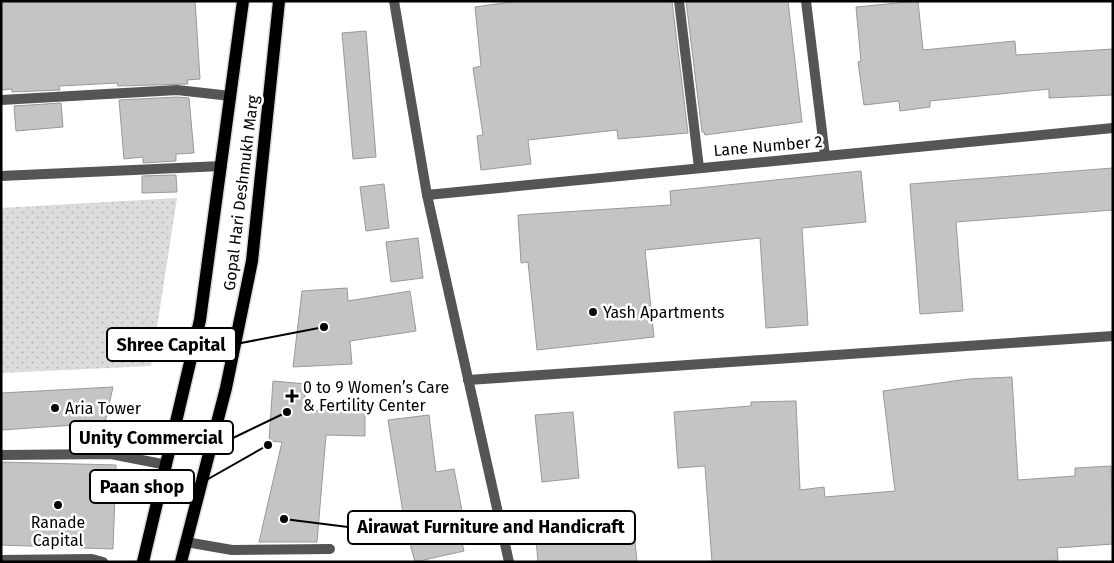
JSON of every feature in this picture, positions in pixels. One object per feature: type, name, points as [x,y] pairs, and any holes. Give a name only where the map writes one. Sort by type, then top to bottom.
[{"type":"main road","name":"Gopal Hari Deshmukh Marg","points":[[143,562],[200,320],[222,166],[242,1]]},
{"type":"main road","name":"Gopal Hari Deshmukh Marg","points":[[181,562],[226,388],[252,261],[279,1]]},
{"type":"street","points":[[394,1],[427,195],[509,562]]},
{"type":"street","points":[[679,1],[699,168]]},
{"type":"street","points":[[806,1],[825,156]]},
{"type":"street","points":[[1,100],[177,90],[231,96]]},
{"type":"street","name":"Lane Number 2","points":[[427,195],[1113,128]]},
{"type":"street","points":[[1,176],[222,166]]},
{"type":"street","points":[[468,380],[1113,336]]},
{"type":"street","points":[[1,455],[111,454],[167,465]]},
{"type":"street","points":[[186,542],[232,550],[330,549]]},
{"type":"street","points":[[1,560],[92,559],[104,562]]},
{"type":"shaded area","points":[[177,198],[151,366],[1,373],[1,208]]},
{"type":"building","points":[[1,1],[195,1],[200,79],[187,80],[188,84],[118,86],[117,83],[59,86],[60,90],[12,92],[12,89],[1,90]]},
{"type":"building","points":[[518,1],[672,1],[688,133],[618,139],[617,130],[528,140],[531,164],[481,170],[477,136],[483,135],[473,68],[481,66],[475,7]]},
{"type":"building","points":[[686,1],[788,1],[802,122],[705,135],[702,132]]},
{"type":"building","points":[[918,1],[923,50],[1015,41],[1016,55],[1113,49],[1113,95],[1049,98],[1049,89],[930,101],[930,107],[900,111],[899,101],[864,105],[858,62],[861,61],[856,7]]},
{"type":"building","points":[[366,31],[376,157],[353,159],[342,33]]},
{"type":"building","points":[[189,98],[194,153],[176,154],[176,161],[143,163],[143,157],[124,159],[119,100]]},
{"type":"building","points":[[61,103],[63,127],[16,131],[14,106]]},
{"type":"building","points":[[1113,168],[1113,210],[956,222],[963,311],[920,314],[910,184]]},
{"type":"building","points":[[861,171],[866,222],[802,228],[808,325],[766,328],[760,238],[645,250],[654,337],[537,350],[528,262],[521,263],[518,215],[671,205],[670,191]]},
{"type":"building","points":[[176,175],[177,192],[142,193],[142,176]]},
{"type":"building","points":[[384,184],[389,228],[366,231],[360,187]]},
{"type":"building","points":[[418,238],[423,278],[391,282],[386,242]]},
{"type":"building","points":[[347,288],[348,301],[410,291],[416,331],[350,341],[352,364],[293,367],[302,291]]},
{"type":"building","points":[[1012,377],[1018,480],[1075,476],[1075,468],[1111,466],[1113,544],[1057,548],[1058,560],[1029,562],[712,562],[705,466],[678,468],[674,412],[751,406],[751,402],[796,401],[800,490],[824,487],[825,497],[895,491],[883,391],[968,379]]},
{"type":"building","points":[[273,381],[306,384],[304,410],[365,411],[365,436],[326,435],[317,542],[259,542],[282,442],[269,441]]},
{"type":"building","name":"Aria Tower","points":[[113,387],[105,423],[1,430],[1,393]]},
{"type":"building","points":[[573,412],[579,478],[542,482],[535,415]]},
{"type":"building","points":[[429,415],[436,472],[454,469],[462,511],[455,512],[464,551],[415,562],[405,525],[388,420]]},
{"type":"building","name":"Ranade Capital","points":[[1,462],[116,465],[113,549],[1,545]]},
{"type":"building","points":[[634,530],[637,562],[538,562],[536,539]]},
{"type":"place","name":"Yash Apartments","points":[[593,312]]},
{"type":"place","name":"Shree Capital","points":[[324,327]]},
{"type":"place","name":"0 to 9 Women’s Care & Fertility Center","points":[[292,396]]},
{"type":"place","name":"Aria Tower","points":[[55,408]]},
{"type":"place","name":"Unity Commercial","points":[[287,412]]},
{"type":"place","name":"Paan shop","points":[[268,445]]},
{"type":"place","name":"Ranade Capital","points":[[58,505]]},
{"type":"place","name":"Airawat Furniture and Handicraft","points":[[284,519]]}]
